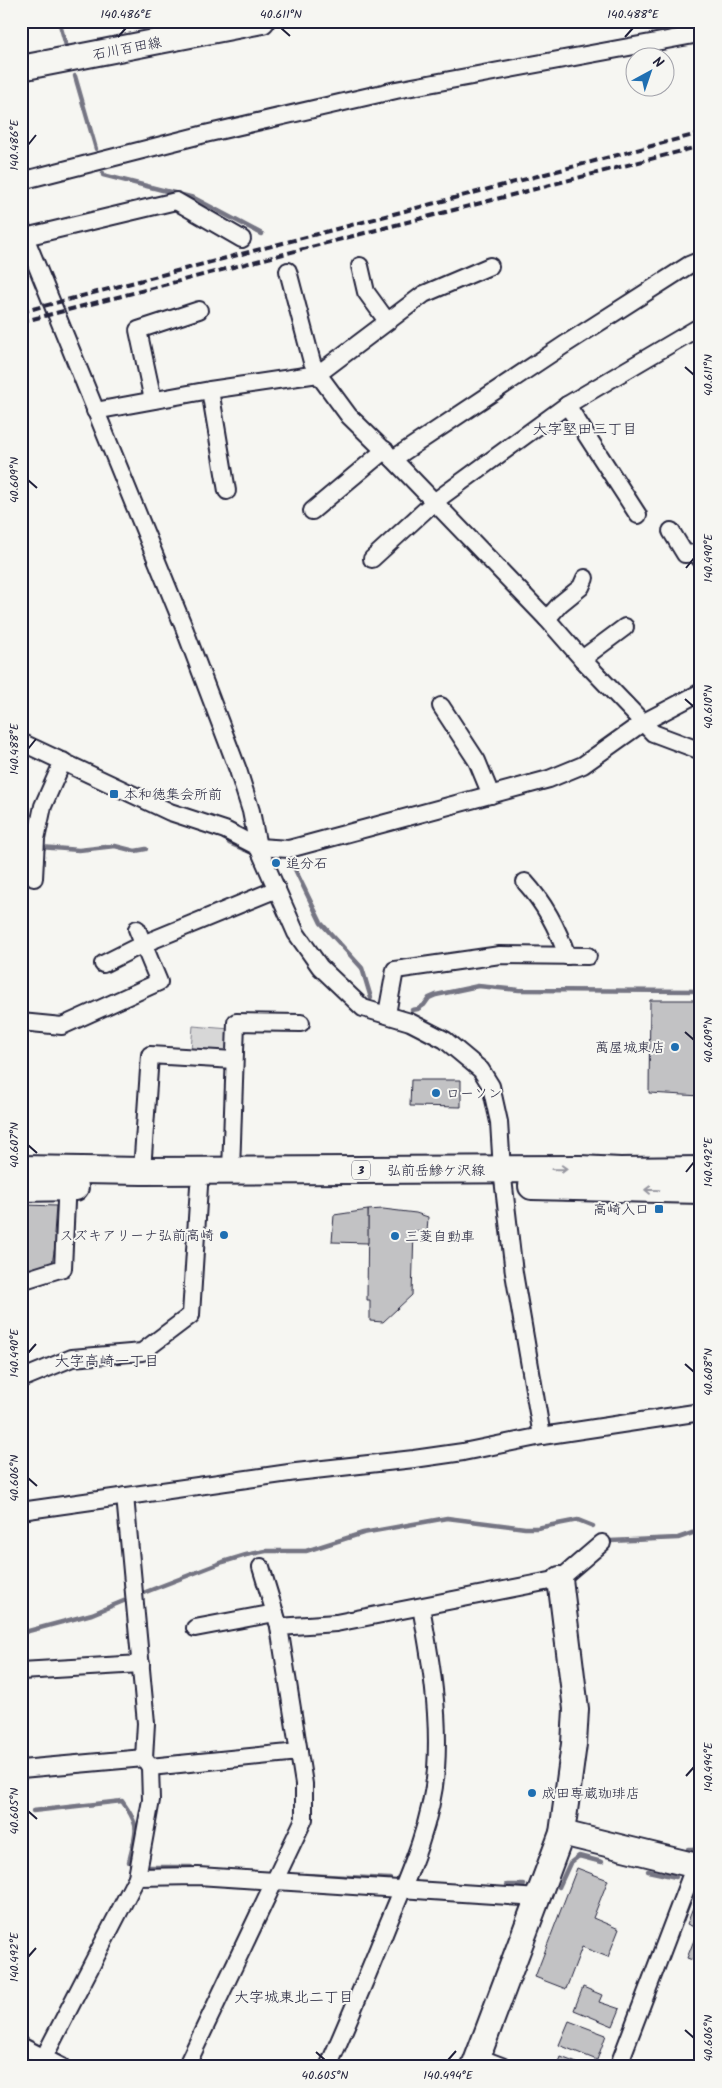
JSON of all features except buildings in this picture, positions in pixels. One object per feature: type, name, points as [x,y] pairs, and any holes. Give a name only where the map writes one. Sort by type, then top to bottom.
[{"type":"main road","name":"弘前岳鰺ケ沢線","points":[[21,1169],[68,1179],[142,1172],[231,1171],[503,1177],[701,1170]]},
{"type":"main road","name":"3","points":[[21,1188],[68,1179],[198,1186],[503,1177],[701,1190]]},
{"type":"street","name":"石川百田線","points":[[21,68],[262,21]]},
{"type":"street","points":[[21,181],[214,132],[396,90],[694,35]]},
{"type":"street","points":[[242,239],[176,201],[23,232],[183,625],[235,760],[251,811],[258,847],[296,933],[320,967],[363,1008],[410,1022],[445,1040],[481,1070],[491,1086],[499,1122],[514,1273],[542,1436]]},
{"type":"street","points":[[312,511],[389,454],[689,265],[701,260]]},
{"type":"street","points":[[360,266],[366,292],[388,321]]},
{"type":"street","points":[[95,411],[210,390],[318,374],[424,294],[490,266]]},
{"type":"street","points":[[288,271],[312,362],[318,374],[349,416],[389,454],[547,619],[642,723],[653,733],[701,751]]},
{"type":"street","points":[[153,400],[138,330],[199,310]]},
{"type":"street","points":[[372,559],[434,502],[567,405],[701,326]]},
{"type":"street","points":[[210,390],[228,491]]},
{"type":"street","points":[[567,405],[638,515]]},
{"type":"street","points":[[671,531],[684,554],[697,553],[701,560]]},
{"type":"street","points":[[547,619],[560,604],[581,587],[585,578]]},
{"type":"street","points":[[582,659],[625,627]]},
{"type":"street","points":[[21,742],[170,812],[224,830],[258,847],[289,849],[550,780],[583,765],[642,723],[701,692]]},
{"type":"street","points":[[441,706],[477,761],[491,795]]},
{"type":"street","points":[[34,878],[36,839],[43,806],[63,761]]},
{"type":"street","points":[[525,882],[538,896],[560,937],[567,956]]},
{"type":"street","points":[[103,964],[140,937],[278,889]]},
{"type":"street","points":[[21,1022],[62,1026],[159,982],[140,937]]},
{"type":"street","points":[[387,1014],[395,970],[500,955],[588,956]]},
{"type":"street","points":[[231,1171],[236,1022],[301,1023]]},
{"type":"street","points":[[142,1172],[150,1055],[234,1060]]},
{"type":"street","points":[[21,1281],[63,1268],[68,1179]]},
{"type":"street","points":[[21,1379],[72,1358],[142,1352],[192,1315],[198,1186]]},
{"type":"street","points":[[21,1511],[355,1464],[414,1459],[463,1452],[542,1436],[701,1412]]},
{"type":"street","points":[[42,2062],[137,1877],[151,1800],[141,1664],[125,1496]]},
{"type":"street","points":[[194,1628],[277,1620],[336,1623],[560,1579],[602,1543]]},
{"type":"street","points":[[186,2067],[304,1819],[304,1784],[277,1620],[261,1567]]},
{"type":"street","points":[[504,2067],[476,2062],[562,1833],[574,1744],[576,1710],[560,1579]]},
{"type":"street","points":[[328,2067],[403,1889],[427,1822],[436,1770],[437,1722],[434,1673],[421,1607]]},
{"type":"street","points":[[21,1670],[141,1664]]},
{"type":"street","points":[[21,1769],[147,1763],[299,1752]]},
{"type":"street","points":[[562,1833],[698,1866],[618,2067]]},
{"type":"street","points":[[137,1877],[198,1876],[539,1898]]},
{"type":"street","points":[[21,2046],[42,2062],[62,2067]]},
{"type":"shaded area","points":[[193,1026],[230,1029],[228,1053],[191,1050]]},
{"type":"waterway","points":[[59,21],[67,49]]},
{"type":"waterway","points":[[75,76],[96,149]]},
{"type":"waterway","points":[[103,173],[103,175],[194,198],[262,234]]},
{"type":"waterway","points":[[229,843],[250,852]]},
{"type":"waterway","points":[[40,847],[79,850],[115,846],[135,851],[146,849]]},
{"type":"waterway","points":[[21,849],[32,847]]},
{"type":"waterway","points":[[291,861],[321,923],[362,968],[371,998]]},
{"type":"waterway","points":[[412,1010],[418,1009],[429,998],[436,995],[478,986],[519,990],[701,991]]},
{"type":"waterway","points":[[138,1595],[246,1555],[266,1551],[306,1551],[363,1533],[447,1518],[525,1528],[537,1528],[578,1520],[593,1526]]},
{"type":"waterway","points":[[610,1541],[678,1538],[701,1530]]},
{"type":"waterway","points":[[21,1633],[92,1614],[126,1600]]},
{"type":"waterway","points":[[33,1811],[122,1801],[133,1818],[136,1830],[129,1862]]},
{"type":"waterway","points":[[688,1849],[701,1849]]},
{"type":"waterway","points":[[559,1887],[570,1863],[579,1856],[602,1862]]},
{"type":"waterway","points":[[148,1867],[191,1867]]},
{"type":"waterway","points":[[648,1871],[676,1877]]},
{"type":"waterway","points":[[305,1875],[390,1879]]},
{"type":"waterway","points":[[507,1885],[524,1885]]},
{"type":"railway","points":[[21,312],[701,133]]},
{"type":"railway","points":[[21,322],[701,146]]},
{"type":"place","name":"本和徳集会所前","points":[[114,794]]},
{"type":"place","name":"追分石","points":[[276,863]]},
{"type":"place","name":"萬屋城東店","points":[[675,1047]]},
{"type":"place","name":"ローソン","points":[[436,1093]]},
{"type":"place","name":"高崎入口","points":[[659,1209]]},
{"type":"place","name":"スズキアリーナ弘前高崎","points":[[224,1235]]},
{"type":"place","name":"三菱自動車","points":[[395,1236]]},
{"type":"place","name":"成田専蔵珈琲店","points":[[532,1793]]},
{"type":"district","name":"大字堅田三丁目","points":[[585,429]]},
{"type":"district","name":"大字高崎一丁目","points":[[107,1361]]},
{"type":"district","name":"大字城東北二丁目","points":[[294,1997]]}]
